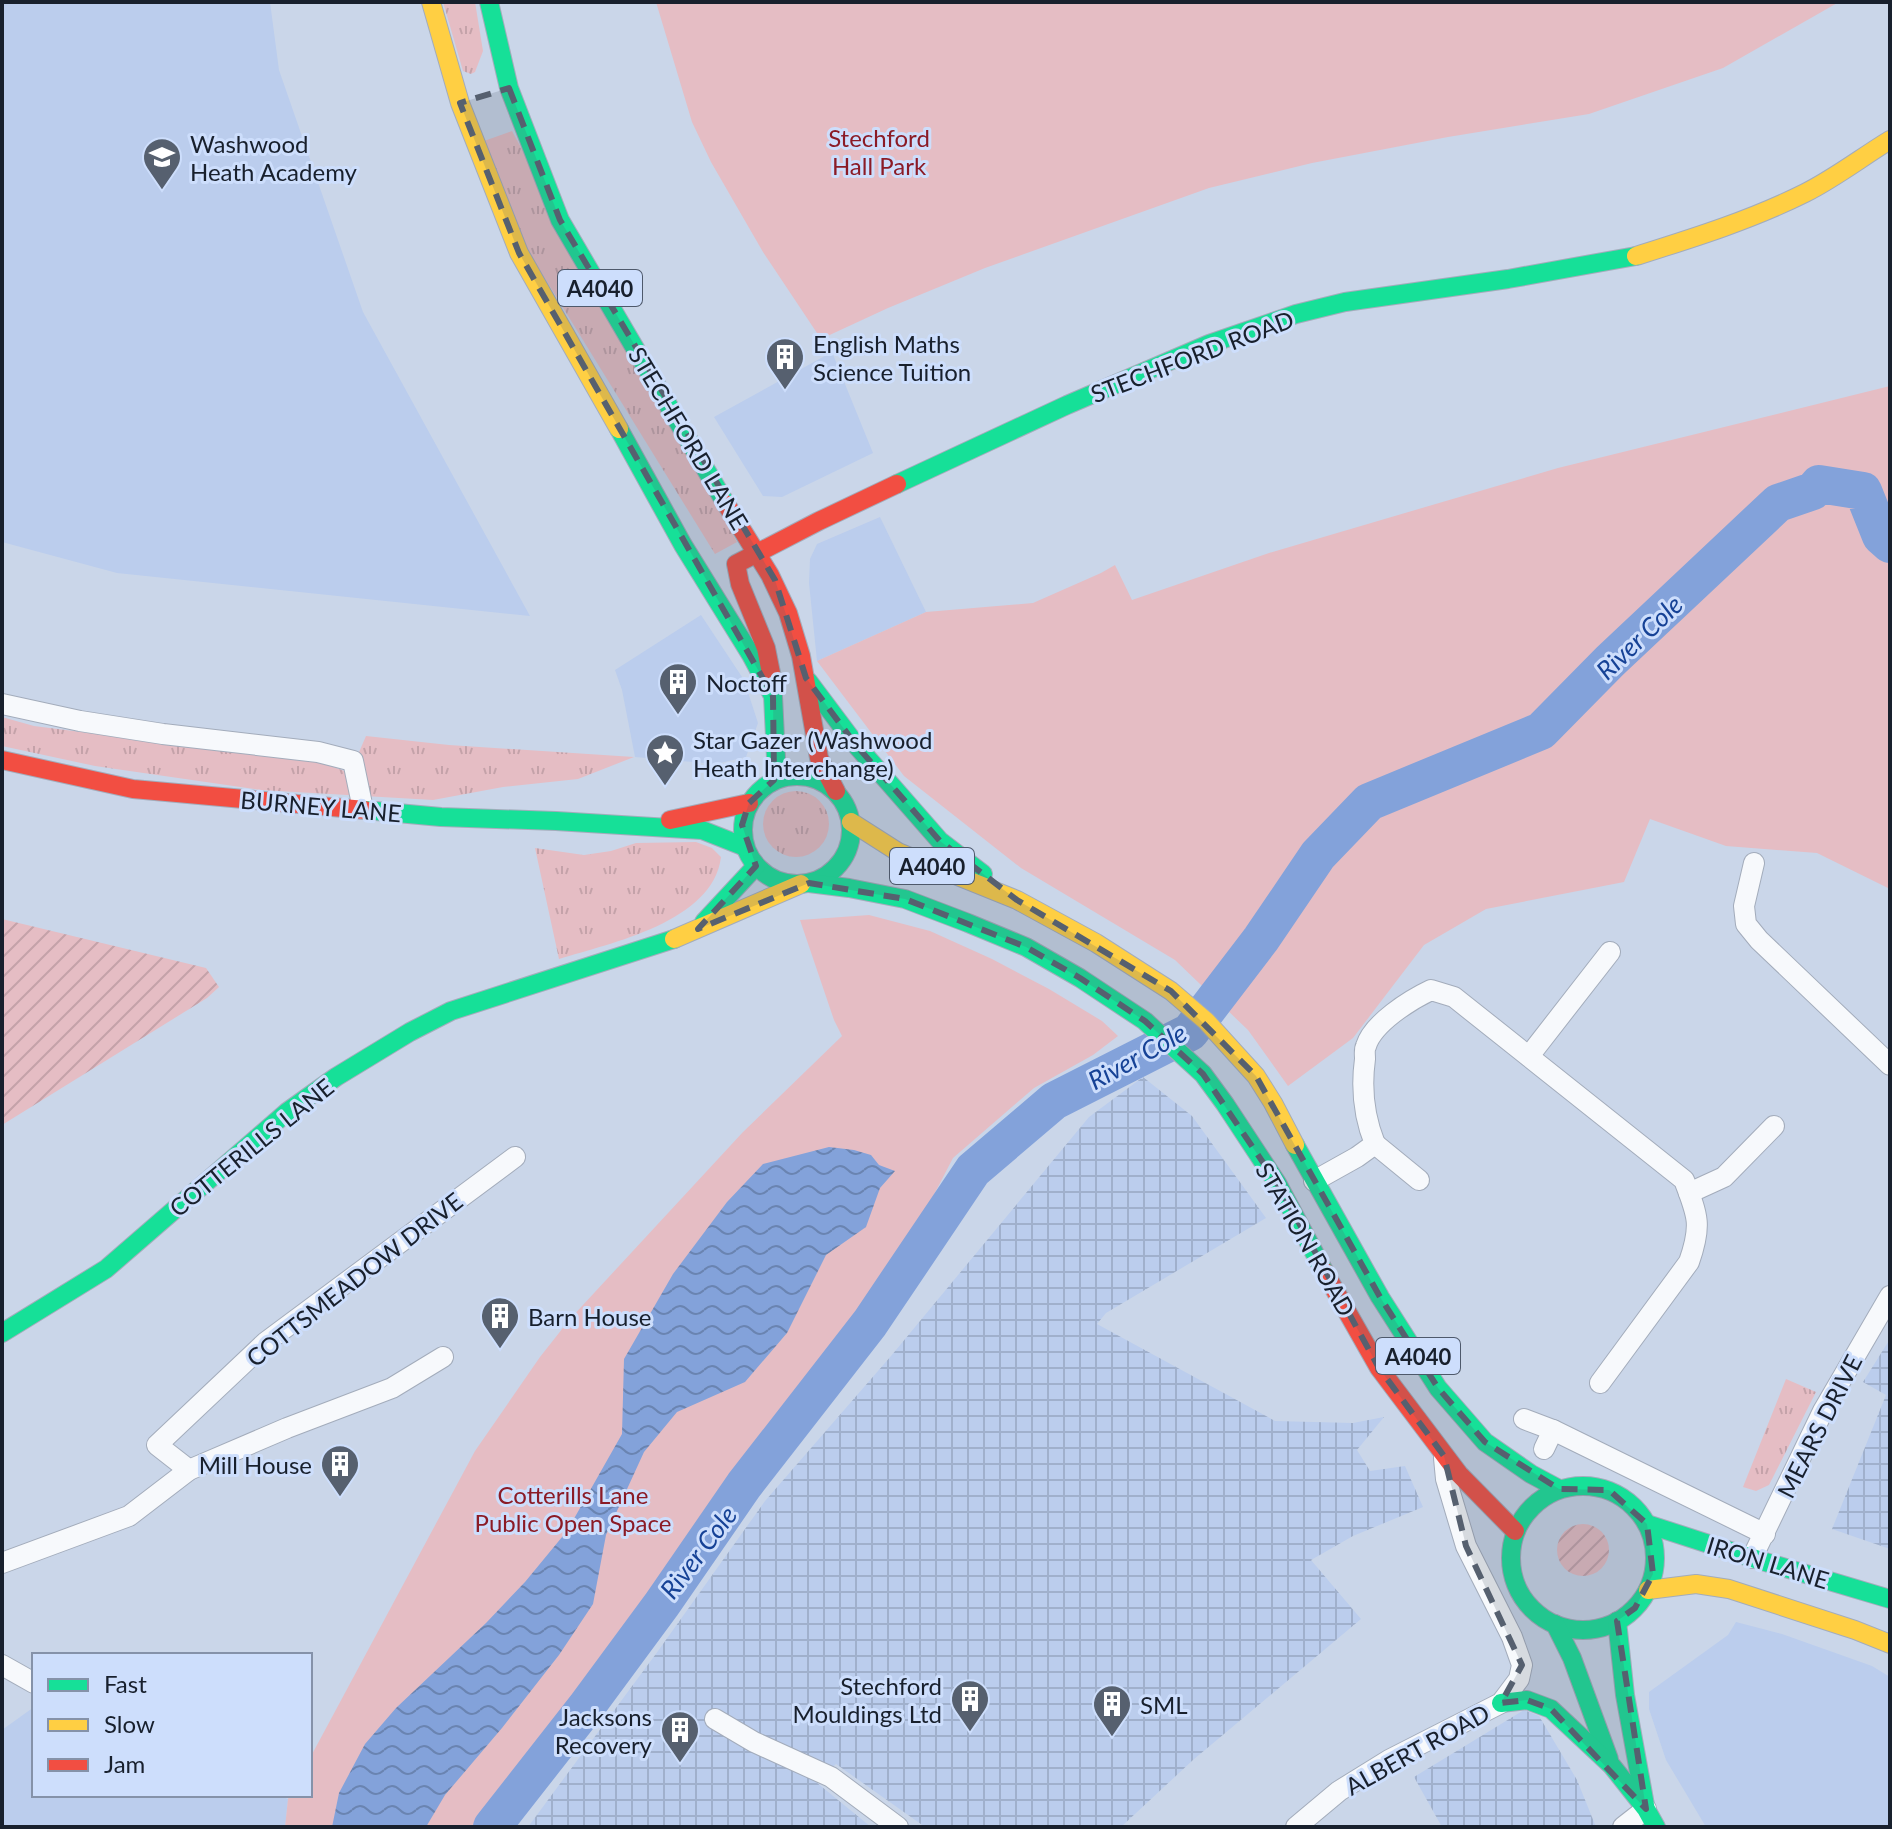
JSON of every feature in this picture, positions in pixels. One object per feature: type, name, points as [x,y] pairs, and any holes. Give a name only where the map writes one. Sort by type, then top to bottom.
[{"type":"main road","name":"A4040","points":[[431,2],[519,253],[683,545],[773,696],[774,780]]},
{"type":"main road","name":"STECHFORD LANE","points":[[489,2],[503,90],[560,220],[734,517],[775,580],[788,613],[806,678],[820,760],[836,791]]},
{"type":"main road","name":"STECHFORD ROAD","points":[[773,696],[771,665],[754,615],[740,590],[737,563],[819,521],[1067,405],[1209,344],[1296,314],[1345,302],[1629,258],[1695,238],[1807,192],[1890,140]]},
{"type":"main road","points":[[806,678],[856,745],[940,841],[1017,900]]},
{"type":"main road","name":"BURNEY LANE","points":[[2,760],[133,789],[441,817],[702,830],[745,847]]},
{"type":"main road","points":[[786,776],[813,777],[836,791],[846,805],[851,822],[848,850],[841,862],[820,879],[805,884],[784,883],[769,877],[756,866],[745,847],[742,825],[749,803],[759,790],[774,780],[786,776]]},
{"type":"main road","name":"BURNEY LANE","points":[[642,827],[749,803]]},
{"type":"main road","name":"A4040","points":[[851,822],[898,852],[1017,900]]},
{"type":"main road","name":"COTTERILLS LANE","points":[[698,929],[756,866]]},
{"type":"main road","name":"STATION ROAD","points":[[805,884],[849,888],[905,899],[968,923],[1026,947],[1145,1021],[1203,1074],[1225,1104],[1277,1183],[1379,1368],[1444,1456]]},
{"type":"main road","name":"COTTERILLS LANE","points":[[2,1333],[106,1269],[287,1112],[336,1077],[410,1032],[451,1011],[676,938],[805,884]]},
{"type":"main road","name":"STATION ROAD","points":[[1017,900],[1117,956],[1171,991],[1206,1021],[1256,1076],[1314,1181]]},
{"type":"main road","name":"A4040","points":[[1314,1181],[1380,1297],[1438,1388],[1485,1442],[1559,1489]]},
{"type":"main road","name":"A4040","points":[[1444,1456],[1515,1531]]},
{"type":"main road","points":[[1584,1486],[1609,1490],[1631,1504],[1647,1524],[1653,1540],[1653,1574],[1648,1590],[1635,1608],[1617,1621],[1597,1628],[1576,1630],[1555,1624],[1531,1609],[1516,1585],[1510,1558],[1515,1531],[1526,1513],[1541,1499],[1559,1489],[1584,1486]]},
{"type":"main road","name":"IRON LANE","points":[[1647,1524],[1890,1599]]},
{"type":"main road","name":"IRON LANE","points":[[1648,1590],[1696,1584],[1729,1589],[1890,1644]]},
{"type":"main road","points":[[1617,1621],[1625,1695],[1646,1809]]},
{"type":"main road","points":[[1555,1624],[1572,1658],[1612,1766]]},
{"type":"main road","points":[[1501,1703],[1527,1700],[1551,1709],[1612,1766],[1646,1809],[1656,1827]]},
{"type":"street","points":[[2,704],[94,724],[342,757],[353,761],[363,809]]},
{"type":"street","points":[[1754,863],[1744,906],[1746,924],[1890,1065]]},
{"type":"street","points":[[1529,1056],[1610,952]]},
{"type":"street","points":[[1419,1180],[1375,1144],[1366,1115],[1362,1077],[1366,1045],[1381,1024],[1407,1002],[1431,990],[1454,997],[1684,1180],[1697,1214],[1696,1241],[1689,1262],[1600,1383]]},
{"type":"street","points":[[1689,1193],[1724,1177],[1774,1126]]},
{"type":"street","points":[[1314,1181],[1375,1144]]},
{"type":"street","name":"COTTSMEADOW DRIVE","points":[[189,1470],[157,1445],[266,1342],[515,1157]]},
{"type":"street","name":"MEARS DRIVE","points":[[1752,1558],[1823,1411],[1890,1296]]},
{"type":"street","points":[[2,1563],[129,1516],[189,1470],[392,1388],[443,1357]]},
{"type":"street","points":[[1524,1419],[1548,1440],[1765,1534]]},
{"type":"street","points":[[1444,1456],[1446,1479],[1466,1546],[1512,1637],[1522,1665],[1519,1679],[1501,1703]]},
{"type":"street","points":[[2,1665],[32,1682]]},
{"type":"street","name":"ALBERT ROAD","points":[[1296,1827],[1339,1791],[1389,1760],[1501,1703]]},
{"type":"street","points":[[715,1719],[754,1742],[831,1777],[898,1827]]},
{"type":"street","points":[[1623,1827],[1646,1809]]},
{"type":"highlighted area","points":[[509,88],[560,220],[775,580],[806,678],[856,745],[940,841],[1017,900],[1171,991],[1256,1076],[1380,1297],[1438,1388],[1485,1442],[1559,1489],[1609,1490],[1647,1524],[1653,1574],[1635,1608],[1617,1621],[1646,1809],[1551,1709],[1527,1700],[1501,1703],[1522,1665],[1466,1546],[1444,1456],[1379,1368],[1277,1183],[1203,1074],[1145,1021],[1080,978],[1026,947],[905,899],[809,883],[698,929],[756,866],[742,825],[749,803],[774,780],[773,696],[519,253],[460,103]]},
{"type":"shaded area","name":"Washwood Heath Academy","points":[[2,2],[270,2],[279,70],[363,312],[530,616],[117,573],[2,542]]},
{"type":"shaded area","points":[[832,352],[873,453],[782,497],[763,496],[714,417]]},
{"type":"shaded area","points":[[880,517],[926,612],[817,661],[809,583],[810,559],[817,544]]},
{"type":"shaded area","points":[[701,615],[744,680],[758,723],[746,757],[716,764],[635,757],[615,670]]},
{"type":"shaded area","points":[[1143,1077],[1192,1116],[1266,1218],[1106,1313],[1097,1324],[1275,1421],[1353,1423],[1384,1417],[1357,1450],[1370,1471],[1405,1466],[1423,1507],[1353,1536],[1311,1560],[1361,1619],[1193,1760],[1121,1827],[925,1827],[836,1764],[816,1782],[871,1827],[528,1827],[765,1501],[891,1356],[1089,1117]]},
{"type":"shaded area","points":[[1890,1339],[1890,1549],[1832,1529],[1886,1395],[1863,1382]]},
{"type":"shaded area","points":[[1736,1622],[1782,1634],[1872,1666],[1890,1677],[1890,1827],[1706,1827],[1666,1760],[1649,1709],[1649,1692],[1728,1635]]},
{"type":"shaded area","points":[[32,1708],[32,1797],[283,1797],[288,1799],[285,1827],[2,1827],[2,1730]]},
{"type":"shaded area","points":[[1524,1710],[1539,1716],[1577,1780],[1596,1827],[1442,1827],[1414,1777]]},
{"type":"green space","points":[[443,2],[475,2],[483,51],[475,72],[471,74],[463,71]]},
{"type":"green space","name":"Stechford Hall Park","points":[[656,2],[1839,2],[1723,68],[1589,114],[1312,163],[1209,188],[985,268],[821,339],[763,252],[711,162],[692,122]]},
{"type":"green space","points":[[512,131],[737,542],[715,554],[528,251],[484,141]]},
{"type":"green space","points":[[1890,386],[1890,889],[1817,853],[1726,846],[1650,819],[1624,882],[1486,909],[1424,945],[1353,1038],[1288,1086],[1248,1030],[1175,960],[1021,868],[904,776],[817,661],[926,612],[1033,603],[1115,565],[1132,600],[1269,553],[1558,468]]},
{"type":"green space","points":[[2,717],[34,726],[320,762],[350,773],[366,736],[449,745],[634,757],[578,779],[503,787],[433,800],[261,790],[95,766],[2,746]]},
{"type":"green space","points":[[796,791],[809,794],[819,801],[826,811],[829,824],[826,837],[819,847],[809,854],[796,857],[783,854],[773,847],[766,837],[763,824],[766,811],[773,801],[783,794]]},
{"type":"green space","points":[[696,842],[712,848],[721,857],[714,879],[700,898],[680,914],[631,937],[559,959],[535,848],[584,855],[636,843]]},
{"type":"green space","name":"Cotterills Lane Public Open Space","points":[[869,915],[930,931],[1049,989],[1102,1021],[1118,1036],[1093,1055],[1034,1088],[953,1158],[914,1233],[828,1362],[768,1429],[710,1504],[605,1658],[475,1827],[285,1827],[289,1797],[312,1797],[312,1754],[475,1451],[540,1357],[570,1319],[743,1132],[842,1036],[800,920]]},
{"type":"green space","points":[[2,919],[206,968],[219,987],[207,998],[2,1125]]},
{"type":"green space","points":[[1786,1379],[1816,1392],[1769,1485],[1756,1491],[1743,1487]]},
{"type":"green space","points":[[1583,1524],[1602,1531],[1609,1550],[1602,1569],[1583,1576],[1564,1569],[1557,1550],[1564,1531]]},
{"type":"water","points":[[829,1147],[871,1155],[879,1165],[895,1171],[880,1188],[866,1227],[826,1255],[787,1333],[745,1382],[677,1412],[644,1452],[606,1535],[593,1604],[559,1655],[445,1795],[426,1827],[332,1827],[339,1793],[365,1744],[396,1708],[525,1582],[567,1531],[622,1434],[624,1359],[673,1274],[727,1202],[763,1164]]},
{"type":"waterway","name":"River Cole","points":[[492,1827],[662,1604],[744,1485],[870,1323],[973,1170],[1054,1101],[1190,1032],[1261,939],[1318,855],[1369,802],[1541,731],[1610,661],[1778,503],[1813,491],[1819,484],[1863,491],[1881,536],[1890,544]]},
{"type":"traffic: fast","points":[[489,2],[509,88],[560,220],[726,504]]},
{"type":"traffic: fast","points":[[897,484],[1067,405],[1209,344],[1296,314],[1345,302],[1508,279],[1636,256]]},
{"type":"traffic: fast","points":[[619,429],[683,545],[773,696],[774,780]]},
{"type":"traffic: fast","points":[[808,681],[856,745],[940,841],[983,874]]},
{"type":"traffic: fast","points":[[797,776],[818,780],[835,792],[847,809],[851,830],[847,851],[835,868],[818,880],[797,884],[776,880],[759,868],[747,851],[743,830],[747,809],[759,792],[776,780],[797,776]]},
{"type":"traffic: fast","points":[[365,810],[441,817],[702,830],[745,847]]},
{"type":"traffic: fast","points":[[704,922],[756,866]]},
{"type":"traffic: fast","points":[[809,883],[905,899],[968,923],[1026,947],[1145,1021],[1203,1074],[1225,1104],[1277,1183],[1324,1271]]},
{"type":"traffic: fast","points":[[2,1333],[106,1269],[287,1112],[336,1077],[410,1032],[451,1011],[674,939]]},
{"type":"traffic: fast","points":[[1295,1145],[1380,1297],[1438,1388],[1485,1442],[1559,1489]]},
{"type":"traffic: fast","points":[[1583,1486],[1610,1492],[1634,1507],[1649,1531],[1655,1558],[1649,1585],[1634,1609],[1610,1624],[1583,1630],[1556,1624],[1532,1609],[1517,1585],[1511,1558],[1517,1531],[1532,1507],[1556,1492],[1583,1486]]},
{"type":"traffic: fast","points":[[1647,1524],[1890,1599]]},
{"type":"traffic: fast","points":[[1617,1621],[1625,1695],[1645,1805]]},
{"type":"traffic: fast","points":[[1555,1624],[1572,1658],[1609,1759]]},
{"type":"traffic: fast","points":[[1501,1703],[1527,1700],[1551,1709],[1612,1766],[1646,1809],[1656,1827]]},
{"type":"traffic: slow","points":[[431,2],[460,103],[519,253],[619,429]]},
{"type":"traffic: slow","points":[[1636,256],[1722,228],[1785,203],[1827,181],[1890,140]]},
{"type":"traffic: slow","points":[[851,822],[898,852],[1017,900],[1096,943],[1171,991],[1206,1021],[1256,1076],[1295,1145]]},
{"type":"traffic: slow","points":[[674,939],[801,884]]},
{"type":"traffic: slow","points":[[1648,1590],[1696,1584],[1729,1589],[1890,1644]]},
{"type":"traffic: jam","points":[[773,683],[766,648],[740,584],[736,564],[897,484]]},
{"type":"traffic: jam","points":[[726,504],[770,575],[788,613],[801,656],[819,758],[836,791]]},
{"type":"traffic: jam","points":[[2,760],[133,789],[365,810]]},
{"type":"traffic: jam","points":[[670,820],[749,803]]},
{"type":"traffic: jam","points":[[1324,1271],[1379,1368],[1459,1474],[1515,1531]]},
{"type":"place","name":"Washwood Heath Academy","points":[[162,191]]},
{"type":"place","name":"English Maths Science Tuition","points":[[785,391]]},
{"type":"place","name":"Noctoff","points":[[678,716]]},
{"type":"place","name":"Star Gazer (Washwood Heath Interchange)","points":[[665,787]]},
{"type":"place","name":"Barn House","points":[[500,1350]]},
{"type":"place","name":"Mill House","points":[[340,1498]]},
{"type":"place","name":"Stechford Mouldings Ltd","points":[[970,1733]]},
{"type":"place","name":"SML","points":[[1112,1738]]},
{"type":"place","name":"Jacksons Recovery","points":[[680,1764]]}]
